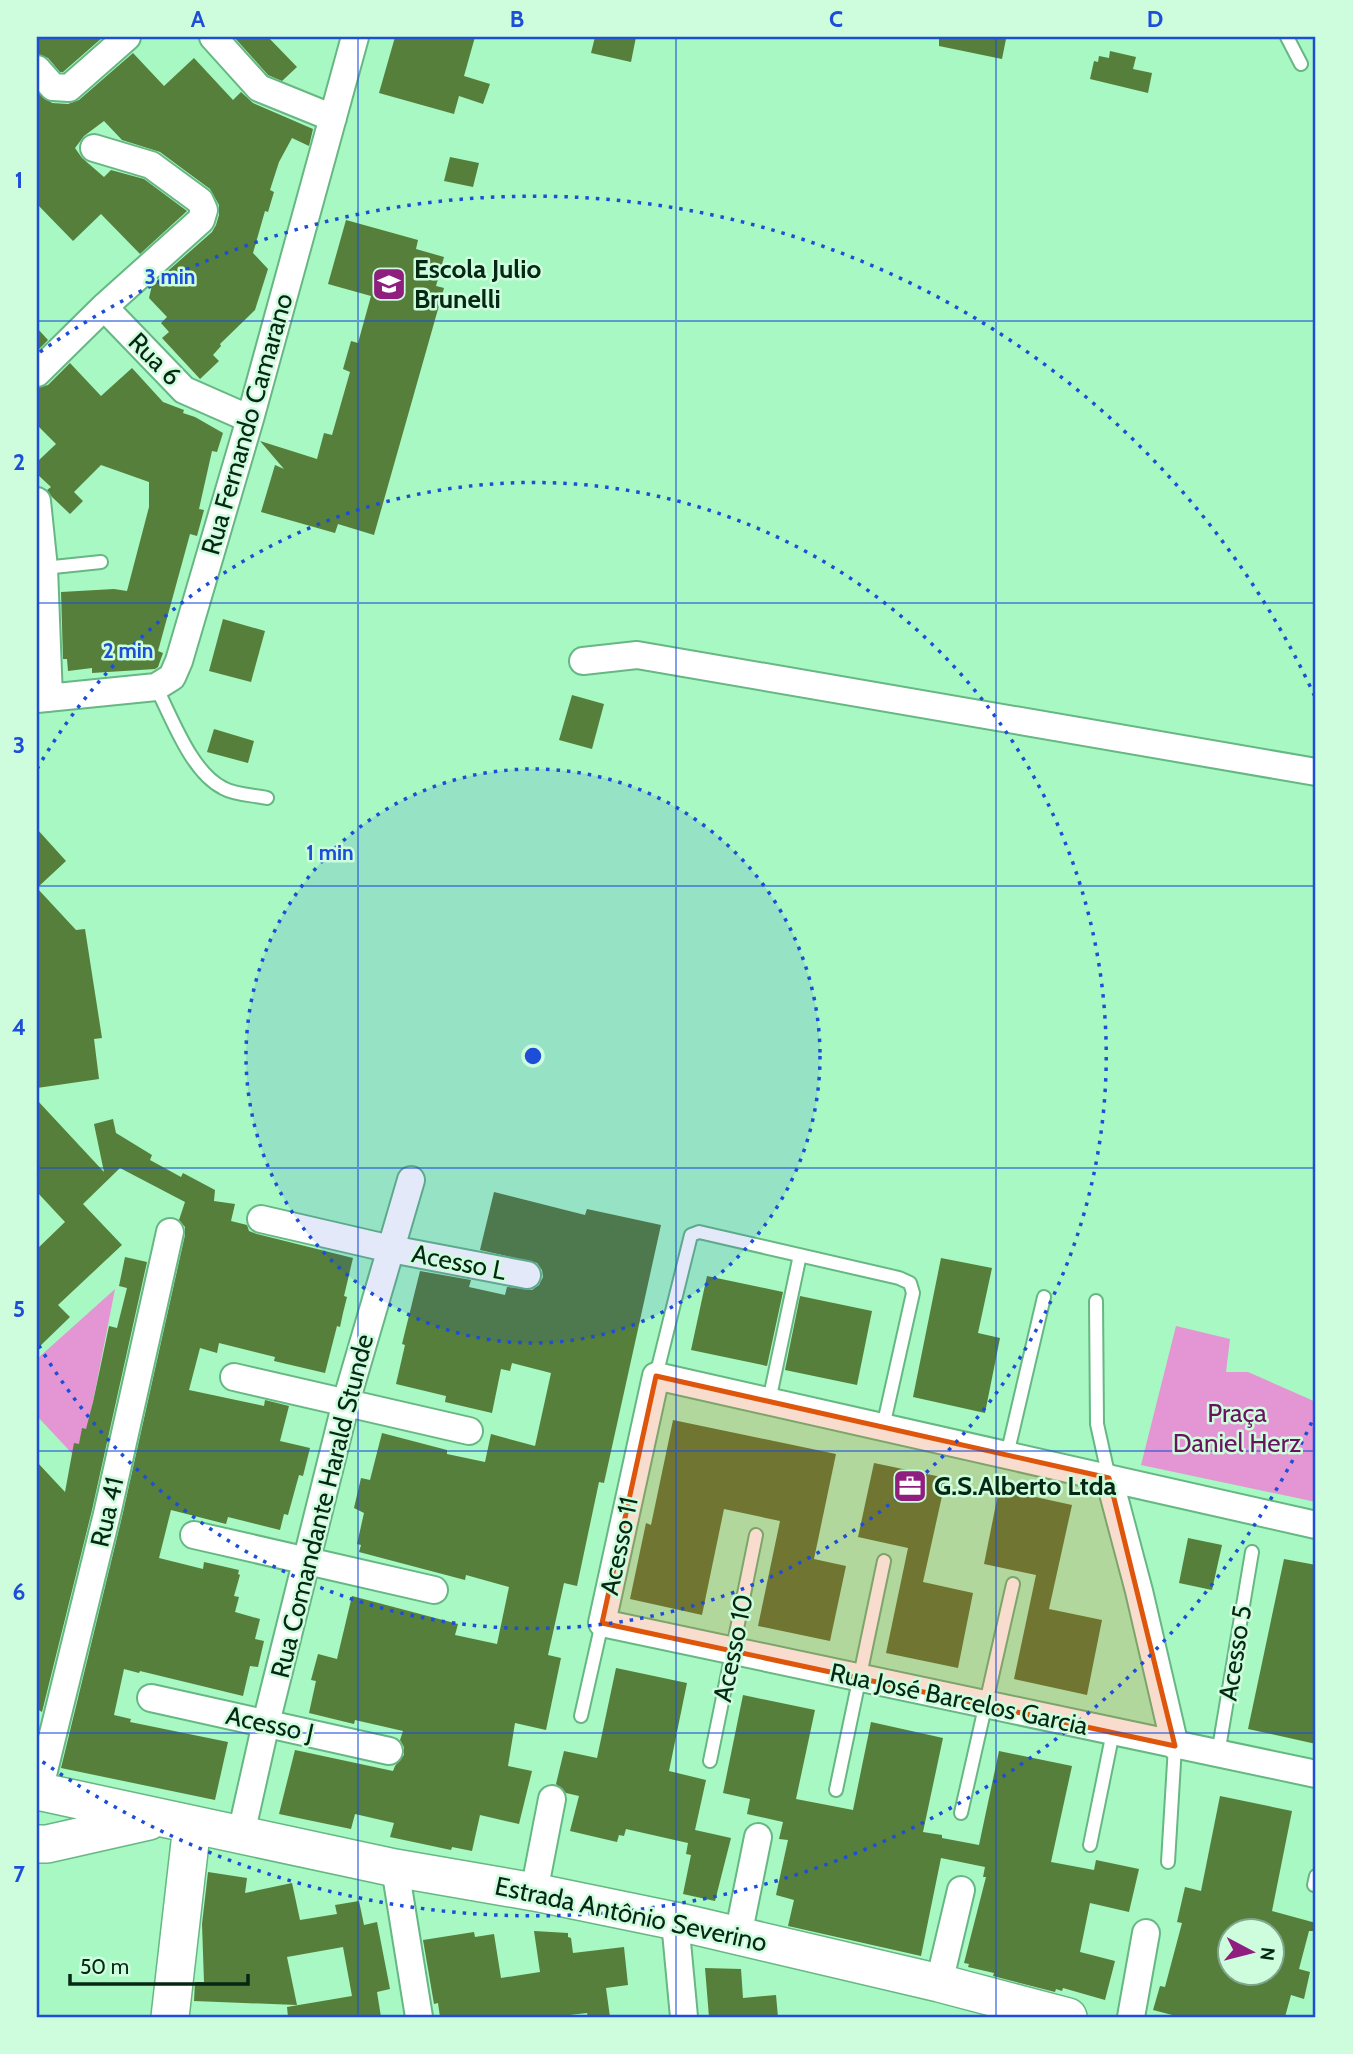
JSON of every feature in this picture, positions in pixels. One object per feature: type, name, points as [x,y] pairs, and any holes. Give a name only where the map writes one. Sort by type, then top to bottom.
[{"type":"main road","name":"Estrada Antônio Severino","points":[[38,1791],[394,1868],[534,1892],[675,1921],[939,1983],[1068,2017]]},
{"type":"main road","points":[[37,1844],[175,1822],[170,2017]]},
{"type":"street","points":[[37,69],[53,87],[69,88],[127,37]]},
{"type":"street","points":[[213,37],[259,88],[333,118]]},
{"type":"street","name":"Rua Fernando Camarano","points":[[156,687],[172,677],[179,661],[250,419],[355,37]]},
{"type":"street","points":[[37,373],[104,307],[201,220],[204,210],[201,201],[151,165],[94,148]]},
{"type":"street","name":"Rua 6","points":[[104,307],[184,390],[250,419]]},
{"type":"street","points":[[37,501],[44,568],[43,699],[156,687]]},
{"type":"street","points":[[583,661],[637,655],[1316,772]]},
{"type":"street","name":"Rua Comandante Harald Stunde","points":[[241,1834],[346,1402],[411,1180]]},
{"type":"street","name":"Acesso L","points":[[261,1219],[527,1275]]},
{"type":"street","name":"Rua 41","points":[[38,1791],[107,1514],[170,1232]]},
{"type":"street","points":[[656,1376],[1316,1525]]},
{"type":"street","name":"Acesso 11","points":[[601,1623],[656,1376]]},
{"type":"street","points":[[234,1377],[469,1431]]},
{"type":"street","points":[[1109,1478],[1139,1591],[1175,1746]]},
{"type":"street","points":[[194,1535],[434,1590]]},
{"type":"street","name":"Rua José Barcelos Garcia","points":[[601,1623],[1316,1774]]},
{"type":"street","name":"Acesso J","points":[[151,1698],[389,1751]]},
{"type":"street","points":[[534,1892],[551,1799]]},
{"type":"street","points":[[738,1936],[758,1837]]},
{"type":"street","points":[[394,1868],[419,2017]]},
{"type":"street","points":[[939,1983],[961,1890]]},
{"type":"street","points":[[675,1921],[684,2017]]},
{"type":"street","points":[[1131,2017],[1146,1933]]},
{"type":"lane","points":[[1287,37],[1301,64]]},
{"type":"lane","points":[[44,568],[101,562]]},
{"type":"lane","points":[[156,687],[192,756],[208,778],[225,790],[267,797]]},
{"type":"lane","points":[[656,1376],[691,1235],[699,1232],[899,1278],[910,1283],[913,1293],[883,1427]]},
{"type":"lane","points":[[768,1401],[800,1255]]},
{"type":"lane","points":[[1007,1455],[1044,1297]]},
{"type":"lane","points":[[1096,1301],[1097,1424],[1109,1478]]},
{"type":"lane","name":"Acesso 10","points":[[710,1761],[756,1535]]},
{"type":"lane","name":"Acesso 5","points":[[1218,1754],[1252,1552]]},
{"type":"lane","points":[[836,1790],[884,1561]]},
{"type":"lane","points":[[961,1813],[1013,1584]]},
{"type":"lane","name":"Acesso 11","points":[[581,1716],[601,1623]]},
{"type":"lane","points":[[1090,1845],[1113,1731]]},
{"type":"lane","points":[[1168,1862],[1175,1746]]},
{"type":"highlighted area","points":[[656,1376],[1109,1478],[1175,1746],[602,1623]]},
{"type":"green space","points":[[115,1289],[81,1463],[37,1416],[37,1359]]},
{"type":"green space","name":"Praça Daniel Herz","points":[[1176,1326],[1230,1339],[1226,1372],[1248,1372],[1316,1402],[1316,1502],[1141,1465]]},
{"type":"building","points":[[37,37],[103,37],[60,72],[48,58],[37,54]]},
{"type":"building","points":[[234,37],[268,37],[297,67],[282,81],[268,75]]},
{"type":"building","points":[[395,37],[475,37],[464,76],[490,84],[483,104],[459,96],[454,114],[379,93]]},
{"type":"building","points":[[595,37],[636,37],[631,62],[591,53]]},
{"type":"building","points":[[939,37],[1006,39],[1002,59],[939,46]]},
{"type":"building","points":[[1110,51],[1136,57],[1133,69],[1152,73],[1148,93],[1090,79],[1094,61],[1098,62],[1099,56],[1109,58]]},
{"type":"building","points":[[133,53],[164,86],[194,58],[233,100],[241,92],[253,103],[313,129],[309,146],[292,138],[279,162],[270,190],[274,192],[268,212],[265,211],[253,253],[268,269],[255,310],[220,344],[213,355],[219,361],[200,379],[162,338],[169,332],[161,323],[167,317],[149,298],[152,285],[212,232],[216,225],[219,205],[210,189],[160,152],[122,140],[104,121],[84,136],[75,148],[82,158],[104,177],[111,170],[144,179],[187,211],[140,254],[101,214],[73,241],[37,204],[37,92],[52,103],[68,104],[79,100]]},
{"type":"building","points":[[450,157],[479,163],[473,187],[444,181]]},
{"type":"building","points":[[346,220],[418,240],[416,249],[444,257],[436,286],[444,288],[374,535],[338,524],[335,533],[261,512],[275,465],[284,469],[260,441],[317,459],[324,433],[332,435],[350,372],[343,369],[351,341],[358,343],[371,296],[328,284]]},
{"type":"building","points":[[37,328],[48,340],[37,351]]},
{"type":"building","points":[[70,363],[101,396],[132,368],[163,402],[184,410],[183,413],[223,433],[217,452],[212,451],[199,509],[204,510],[197,536],[190,534],[158,651],[163,653],[155,669],[92,673],[92,668],[68,671],[67,659],[63,659],[61,592],[114,589],[127,591],[149,507],[149,482],[101,465],[74,492],[83,501],[70,514],[52,497],[47,490],[51,487],[37,474],[38,461],[56,444],[37,425],[37,388],[48,385]]},
{"type":"building","points":[[223,619],[265,631],[251,682],[209,671]]},
{"type":"building","points":[[572,695],[604,704],[592,749],[559,740]]},
{"type":"building","points":[[214,729],[254,741],[248,763],[207,752]]},
{"type":"building","points":[[37,829],[66,861],[37,888]]},
{"type":"building","points":[[37,888],[76,930],[85,929],[102,1038],[94,1039],[99,1079],[37,1088]]},
{"type":"building","points":[[37,1100],[104,1172],[94,1124],[113,1119],[116,1133],[152,1155],[150,1160],[181,1177],[183,1173],[215,1190],[214,1201],[235,1204],[231,1221],[247,1225],[249,1231],[257,1234],[353,1258],[340,1327],[337,1326],[325,1373],[274,1361],[275,1357],[219,1343],[217,1353],[200,1348],[189,1390],[264,1406],[265,1400],[289,1406],[280,1441],[310,1448],[303,1476],[299,1475],[288,1515],[284,1514],[280,1530],[228,1517],[226,1524],[171,1510],[159,1558],[203,1569],[204,1562],[239,1570],[234,1596],[239,1597],[235,1612],[260,1619],[255,1639],[264,1641],[258,1667],[250,1666],[243,1696],[124,1669],[114,1715],[131,1719],[130,1722],[228,1742],[215,1800],[61,1768],[122,1517],[185,1235],[185,1227],[179,1220],[185,1202],[120,1168],[83,1204],[122,1245],[58,1305],[70,1317],[37,1349],[37,1249],[65,1222],[37,1192]]},
{"type":"building","points":[[494,1192],[585,1215],[587,1209],[661,1225],[604,1483],[599,1482],[577,1586],[564,1583],[548,1655],[561,1658],[546,1730],[515,1723],[508,1766],[532,1771],[519,1824],[480,1815],[472,1851],[452,1847],[451,1850],[390,1837],[394,1823],[355,1814],[351,1829],[279,1814],[295,1750],[393,1771],[404,1755],[400,1740],[403,1731],[355,1720],[354,1724],[309,1713],[316,1681],[311,1680],[318,1654],[337,1659],[352,1596],[458,1624],[455,1635],[497,1644],[509,1587],[466,1575],[465,1580],[359,1552],[361,1545],[357,1544],[364,1513],[354,1508],[361,1478],[370,1480],[382,1433],[447,1450],[447,1454],[485,1462],[491,1434],[535,1446],[551,1373],[512,1363],[510,1371],[501,1369],[492,1413],[445,1402],[446,1396],[396,1384],[405,1345],[402,1344],[420,1271],[471,1280],[469,1287],[505,1295],[507,1287],[532,1290],[539,1285],[543,1277],[537,1263],[480,1250]]},
{"type":"building","points":[[125,1257],[147,1262],[92,1510],[42,1712],[37,1709],[37,1462],[65,1492],[74,1443],[79,1444],[82,1428],[86,1429],[109,1326],[117,1328],[127,1288],[119,1286]]},
{"type":"building","points":[[941,1258],[992,1268],[978,1333],[1000,1338],[985,1413],[913,1397]]},
{"type":"building","points":[[707,1276],[783,1292],[767,1366],[691,1350]]},
{"type":"building","points":[[800,1296],[872,1311],[857,1385],[785,1370]]},
{"type":"building","points":[[673,1420],[836,1454],[814,1559],[846,1566],[830,1641],[758,1626],[780,1521],[724,1509],[702,1615],[630,1599],[646,1523],[651,1525]]},
{"type":"building","points":[[874,1463],[946,1478],[923,1582],[973,1593],[958,1668],[886,1653],[908,1548],[858,1537]]},
{"type":"building","points":[[999,1489],[1072,1505],[1049,1609],[1102,1620],[1087,1695],[1014,1679],[1036,1575],[984,1564]]},
{"type":"building","points":[[1188,1538],[1222,1545],[1212,1590],[1179,1583]]},
{"type":"building","points":[[1284,1559],[1316,1565],[1316,1744],[1248,1729]]},
{"type":"building","points":[[616,1668],[687,1683],[669,1771],[706,1780],[695,1830],[731,1838],[715,1901],[683,1894],[691,1855],[686,1854],[688,1843],[626,1829],[624,1836],[619,1835],[617,1842],[570,1831],[579,1796],[566,1793],[556,1784],[564,1751],[597,1758]]},
{"type":"building","points":[[743,1695],[815,1710],[796,1799],[853,1810],[871,1722],[943,1738],[923,1832],[942,1835],[942,1838],[979,1845],[999,1751],[1072,1766],[1051,1862],[1094,1870],[1096,1860],[1139,1869],[1129,1912],[1090,1903],[1080,1952],[1115,1961],[1105,2000],[1063,1988],[1062,1991],[1056,1989],[1055,1992],[993,1976],[994,1973],[968,1967],[969,1964],[964,1963],[986,1877],[983,1877],[985,1867],[941,1858],[921,1956],[788,1926],[794,1900],[776,1895],[788,1840],[779,1839],[783,1822],[747,1814],[750,1799],[723,1793]]},
{"type":"building","points":[[1220,1796],[1292,1811],[1272,1911],[1316,1923],[1316,1931],[1309,1931],[1299,1969],[1310,1972],[1304,1999],[1291,1995],[1285,2017],[1180,2017],[1153,2010],[1160,1986],[1165,1987],[1182,1923],[1177,1922],[1185,1887],[1201,1891]]},
{"type":"building","points":[[208,1872],[247,1878],[245,1893],[292,1883],[300,1920],[337,1914],[335,1905],[359,1901],[364,1925],[377,1922],[390,1989],[377,1992],[381,2017],[288,2017],[287,2007],[352,1996],[343,1947],[287,1957],[297,2005],[194,2001],[195,1982],[204,1982],[202,1924]]},
{"type":"building","points":[[534,1931],[568,1933],[573,1953],[624,1947],[628,1985],[606,1988],[610,2017],[588,2017],[587,2013],[553,2017],[440,2017],[438,2003],[434,2004],[423,1940],[474,1932],[475,1937],[494,1934],[501,1978],[540,1972]]},
{"type":"building","points":[[705,1968],[741,1969],[743,1998],[776,1995],[778,2017],[709,2017]]},
{"type":"place","name":"Escola Julio Brunelli","points":[[389,284]]},
{"type":"place","name":"G.S.Alberto Ltda","points":[[910,1486]]}]
